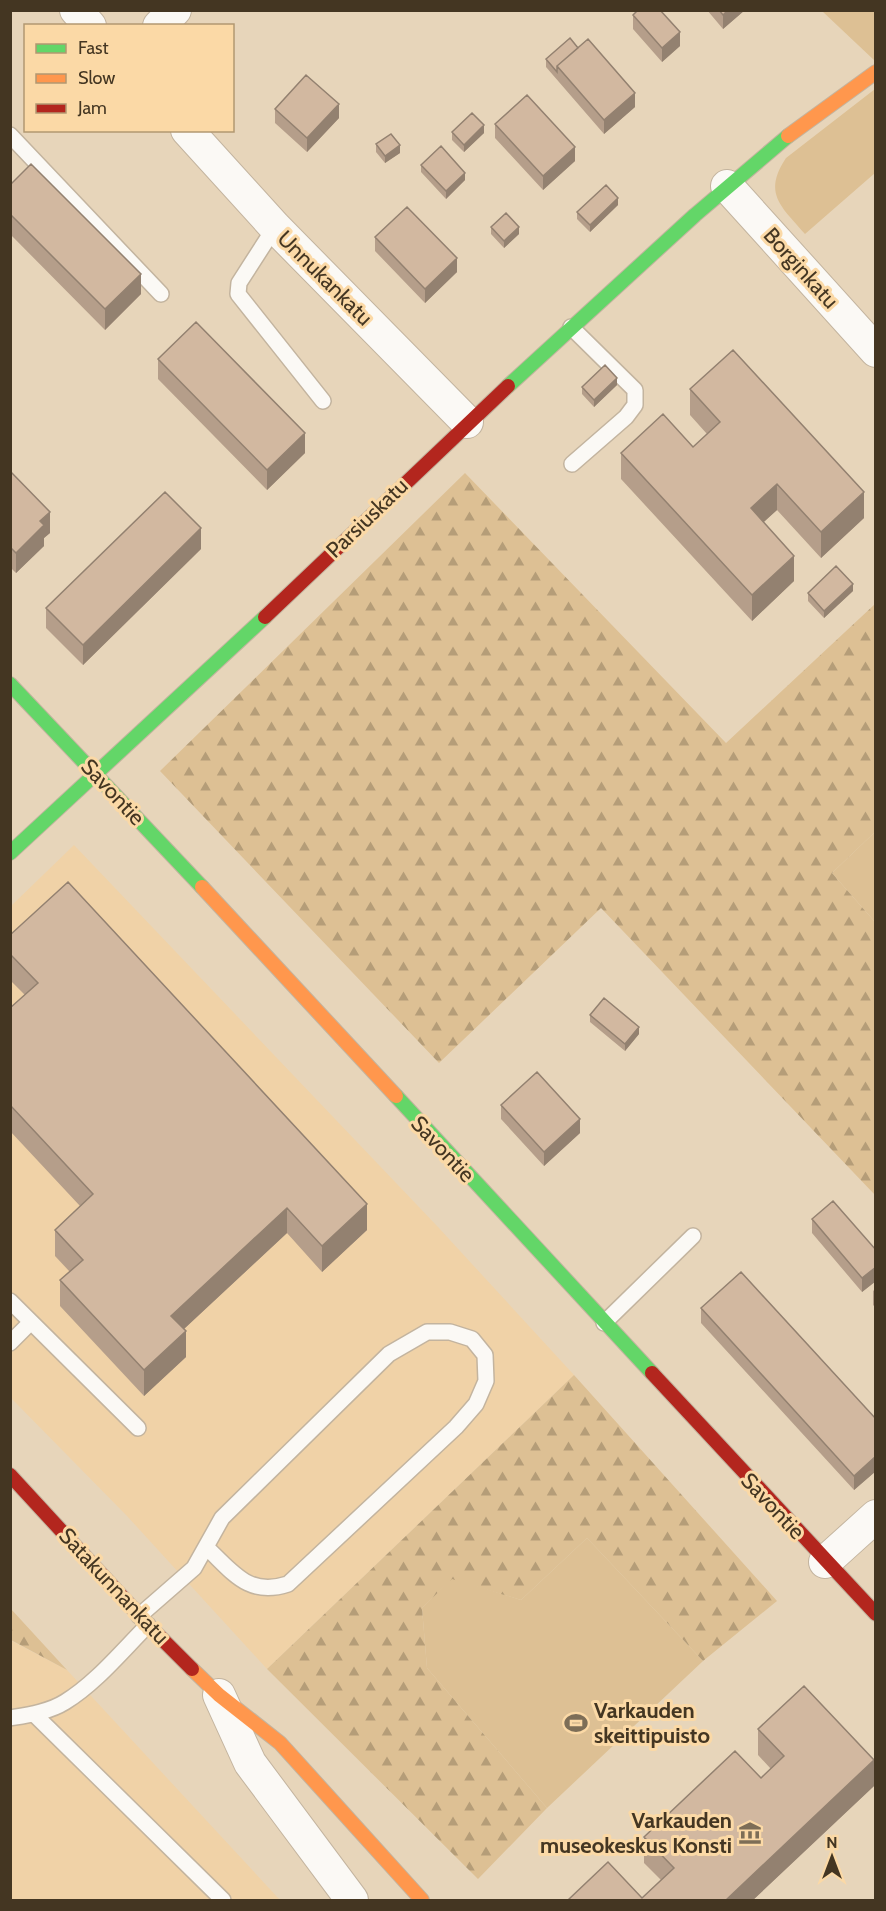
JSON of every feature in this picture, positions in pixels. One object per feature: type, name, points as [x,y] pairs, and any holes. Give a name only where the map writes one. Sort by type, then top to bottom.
[{"type":"street","points":[[76,10],[88,24]]},
{"type":"street","points":[[161,24],[176,10]]},
{"type":"street","name":"Parsiuskatu","points":[[10,853],[98,775],[467,422],[726,186],[825,106],[876,72]]},
{"type":"street","name":"Unnukankatu","points":[[189,132],[275,227],[467,422]]},
{"type":"street","name":"Borginkatu","points":[[726,186],[876,351]]},
{"type":"street","name":"Savontie","points":[[10,684],[98,775],[825,1562],[876,1614]]},
{"type":"street","name":"Satakunnankatu","points":[[10,1475],[144,1621],[219,1695],[280,1743],[422,1900]]},
{"type":"street","points":[[825,1562],[876,1516]]},
{"type":"street","name":"Satakunnankatu","points":[[219,1695],[250,1763],[352,1900]]},
{"type":"lane","points":[[10,135],[161,294]]},
{"type":"lane","points":[[275,227],[239,283],[238,294],[323,400]]},
{"type":"lane","points":[[571,327],[635,390],[635,405],[626,417],[572,464]]},
{"type":"lane","points":[[604,1323],[693,1236]]},
{"type":"lane","points":[[10,1301],[138,1428]]},
{"type":"lane","points":[[10,1343],[31,1322]]},
{"type":"lane","points":[[10,1718],[34,1714],[64,1702],[96,1677],[194,1568],[222,1518],[388,1354],[427,1332],[450,1332],[472,1339],[485,1355],[486,1381],[476,1404],[463,1419],[288,1584],[270,1590],[253,1587],[237,1576],[207,1547]]},
{"type":"lane","points":[[34,1714],[223,1900]]},
{"type":"shaded area","points":[[74,845],[438,1227],[574,1375],[267,1669],[127,1516],[11,1398],[11,906]]},
{"type":"shaded area","points":[[10,1640],[67,1670],[280,1900],[11,1900]]},
{"type":"green space","points":[[822,11],[875,11],[875,61]]},
{"type":"green space","points":[[875,89],[875,173],[805,234],[778,199],[775,191],[779,170],[786,158]]},
{"type":"green space","points":[[465,473],[726,743],[875,604],[875,832],[832,873],[875,922],[875,1195],[601,908],[439,1063],[160,771]]},
{"type":"green space","points":[[875,832],[875,922],[832,873]]},
{"type":"green space","points":[[574,1375],[777,1601],[703,1661],[587,1538],[521,1600],[452,1579],[422,1608],[427,1668],[547,1808],[478,1879],[267,1669]]},
{"type":"green space","name":"Varkauden skeittipuisto","points":[[587,1538],[703,1661],[547,1808],[427,1668],[422,1608],[452,1578],[521,1600]]},
{"type":"green space","points":[[11,1609],[67,1670],[11,1640]]},
{"type":"building","points":[[638,10],[660,10],[680,32],[662,48],[633,15]]},
{"type":"building","points":[[570,38],[578,48],[557,66],[557,72],[546,59]]},
{"type":"building","points":[[588,39],[635,93],[604,120],[557,66]]},
{"type":"building","points":[[306,75],[339,104],[307,138],[275,109]]},
{"type":"building","points":[[527,95],[575,147],[543,176],[495,124]]},
{"type":"building","points":[[472,113],[484,125],[464,145],[452,132]]},
{"type":"building","points":[[391,134],[400,145],[385,156],[376,144]]},
{"type":"building","points":[[441,146],[465,173],[446,191],[421,165]]},
{"type":"building","points":[[31,164],[141,274],[105,309],[10,214],[10,185]]},
{"type":"building","points":[[606,185],[618,198],[590,225],[577,212]]},
{"type":"building","points":[[407,207],[457,258],[425,289],[375,237]]},
{"type":"building","points":[[506,213],[519,227],[504,241],[491,227]]},
{"type":"building","points":[[196,322],[305,433],[267,470],[158,359]]},
{"type":"building","points":[[733,350],[864,492],[821,532],[777,484],[751,508],[794,556],[752,595],[621,453],[663,414],[693,447],[720,422],[690,389]]},
{"type":"building","points":[[605,365],[617,378],[594,400],[582,387]]},
{"type":"building","points":[[10,471],[50,512],[40,521],[44,525],[16,553],[10,547]]},
{"type":"building","points":[[165,492],[201,528],[83,645],[46,608]]},
{"type":"building","points":[[836,566],[853,584],[824,611],[808,593]]},
{"type":"building","points":[[68,882],[367,1204],[322,1246],[287,1208],[171,1316],[186,1331],[144,1370],[60,1280],[83,1260],[55,1230],[93,1194],[10,1105],[10,1008],[38,983],[10,954],[10,935]]},
{"type":"building","points":[[604,998],[639,1027],[625,1044],[590,1015]]},
{"type":"building","points":[[537,1072],[580,1119],[544,1152],[501,1105]]},
{"type":"building","points":[[833,1201],[876,1250],[876,1267],[862,1278],[812,1219]]},
{"type":"building","points":[[741,1272],[876,1419],[876,1456],[854,1476],[701,1308]]},
{"type":"building","name":"Varkauden museokeskus Konsti","points":[[804,1686],[874,1760],[726,1900],[568,1900],[608,1862],[642,1898],[674,1868],[644,1837],[735,1751],[761,1778],[784,1756],[758,1729]]},
{"type":"traffic: fast","points":[[508,386],[695,215],[788,136]]},
{"type":"traffic: fast","points":[[10,853],[265,617]]},
{"type":"traffic: fast","points":[[10,684],[202,887]]},
{"type":"traffic: fast","points":[[396,1096],[652,1373]]},
{"type":"traffic: slow","points":[[788,136],[876,72]]},
{"type":"traffic: slow","points":[[202,887],[396,1096]]},
{"type":"traffic: slow","points":[[192,1669],[219,1695],[280,1743],[422,1900]]},
{"type":"traffic: jam","points":[[265,617],[508,386]]},
{"type":"traffic: jam","points":[[652,1373],[876,1614]]},
{"type":"traffic: jam","points":[[10,1475],[148,1625],[192,1669]]},
{"type":"place","name":"Varkauden skeittipuisto","points":[[576,1723]]},
{"type":"place","name":"Varkauden museokeskus Konsti","points":[[750,1833]]}]
